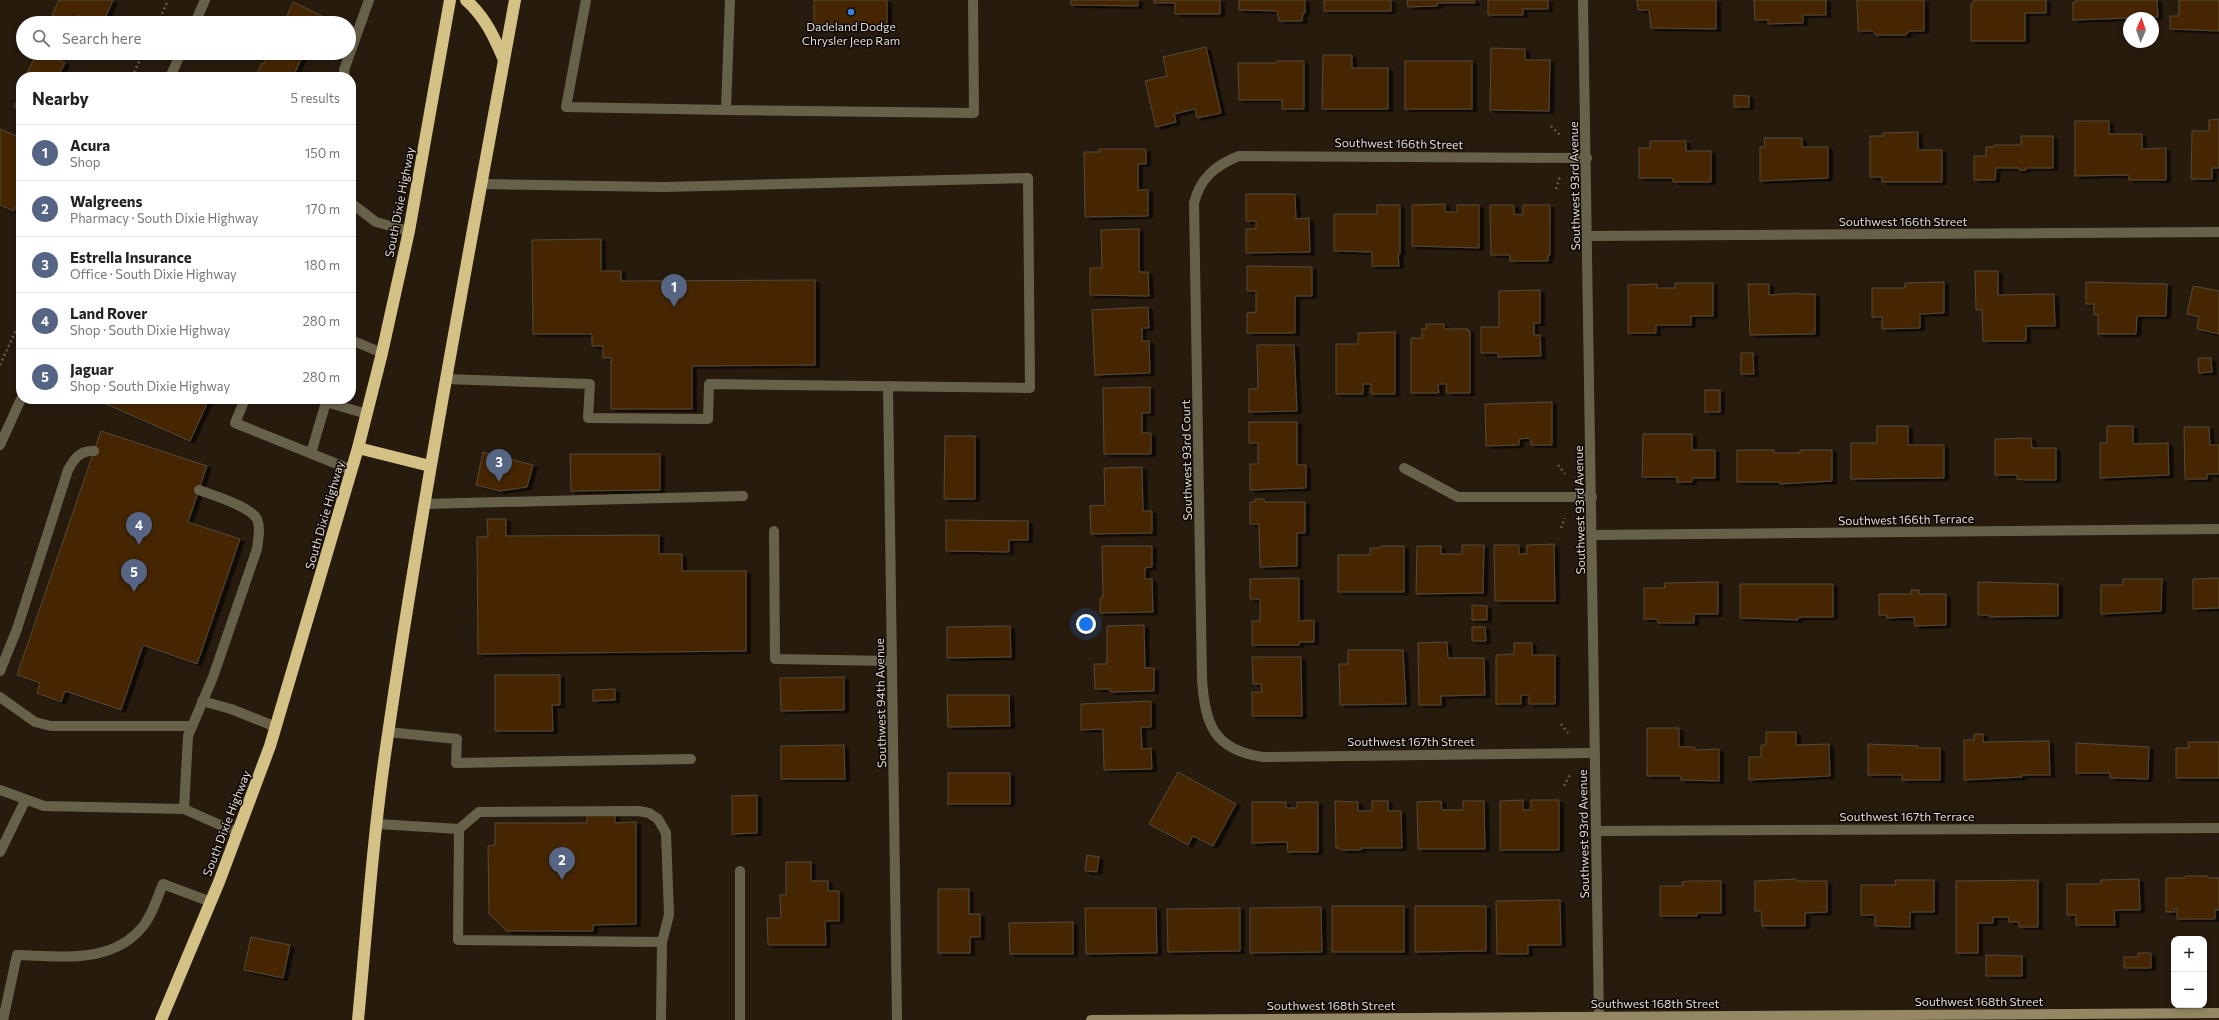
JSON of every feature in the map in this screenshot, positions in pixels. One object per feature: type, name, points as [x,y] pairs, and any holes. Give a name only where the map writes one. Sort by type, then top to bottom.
[{"type":"highway","name":"South Dixie Highway","points":[[161,1020],[211,902],[276,728],[352,470],[382,353],[409,231],[450,0]]},
{"type":"highway","points":[[466,0],[480,13],[492,31],[504,60]]},
{"type":"highway","points":[[358,1020],[388,732],[430,466],[515,0]]},
{"type":"highway","points":[[358,448],[430,466]]},
{"type":"street","points":[[198,16],[206,0]]},
{"type":"street","points":[[356,39],[369,0]]},
{"type":"street","points":[[586,0],[566,107],[974,113],[973,0]]},
{"type":"street","points":[[726,110],[730,0]]},
{"type":"street","name":"Southwest 93rd Avenue","points":[[1583,0],[1593,535],[1594,753],[1599,1018]]},
{"type":"street","points":[[172,72],[178,60]]},
{"type":"street","points":[[345,72],[349,60]]},
{"type":"street","name":"Southwest 166th Street","points":[[1214,169],[1230,159],[1247,155],[1586,158]]},
{"type":"street","name":"Southwest 93rd Court","points":[[1214,169],[1201,185],[1194,204],[1202,679],[1205,710],[1208,722],[1214,733],[1230,748]]},
{"type":"street","points":[[446,379],[590,384],[588,418],[708,419],[709,384],[1030,388],[1028,178],[664,187],[481,184]]},
{"type":"street","points":[[356,207],[376,222],[409,231]]},
{"type":"street","name":"Southwest 166th Street","points":[[1588,236],[2219,232]]},
{"type":"street","points":[[356,342],[382,353]]},
{"type":"street","name":"Southwest 94th Avenue","points":[[888,386],[897,1020]]},
{"type":"street","points":[[0,445],[19,404]]},
{"type":"street","points":[[243,404],[235,423],[352,470]]},
{"type":"street","points":[[311,453],[325,404]]},
{"type":"street","points":[[337,404],[366,414]]},
{"type":"street","points":[[0,671],[17,629],[68,470],[74,460],[82,453],[94,451]]},
{"type":"street","points":[[1404,468],[1458,497],[1592,497]]},
{"type":"street","points":[[184,809],[188,736],[212,677],[257,549],[260,532],[256,518],[246,509],[198,490]]},
{"type":"street","points":[[424,504],[743,496]]},
{"type":"street","name":"Southwest 166th Terrace","points":[[1593,535],[2219,529]]},
{"type":"street","points":[[774,531],[774,659],[892,661]]},
{"type":"street","points":[[0,697],[35,722],[51,726],[192,726]]},
{"type":"street","points":[[202,701],[231,709],[276,728]]},
{"type":"street","points":[[388,732],[457,739],[456,763],[691,759]]},
{"type":"street","name":"Southwest 167th Street","points":[[1230,748],[1246,755],[1263,757],[1358,754],[1594,753]]},
{"type":"street","points":[[0,790],[25,801],[44,806],[184,809],[238,833]]},
{"type":"street","points":[[0,852],[25,801]]},
{"type":"street","points":[[378,824],[459,829],[479,812],[639,811],[649,813],[658,819],[666,833],[669,915],[662,942],[661,1020]]},
{"type":"street","name":"Southwest 167th Terrace","points":[[1596,831],[2219,828]]},
{"type":"street","points":[[459,829],[458,940],[662,942]]},
{"type":"street","points":[[740,871],[740,1020]]},
{"type":"street","points":[[3,1020],[17,955],[73,957],[97,955],[116,947],[128,941],[144,925],[153,909],[163,884],[211,902]]},
{"type":"street","name":"Southwest 168th Street","points":[[1092,1020],[1938,1017],[2219,1013]]},
{"type":"path","points":[[161,16],[168,0]]},
{"type":"path","points":[[134,72],[140,60]]},
{"type":"path","points":[[1551,126],[1560,135]]},
{"type":"path","points":[[1556,188],[1560,176]]},
{"type":"path","points":[[0,365],[16,330]]},
{"type":"path","points":[[1558,465],[1564,474]]},
{"type":"path","points":[[1561,528],[1565,518]]},
{"type":"path","points":[[1561,724],[1568,733]]},
{"type":"path","points":[[1564,786],[1570,775]]},
{"type":"building","points":[[59,0],[113,0],[106,16],[52,15]]},
{"type":"building","name":"Dadeland Dodge Chrysler Jeep Ram","points":[[814,0],[887,0],[887,25],[814,24]]},
{"type":"building","points":[[1071,0],[1138,0],[1138,6],[1071,5]]},
{"type":"building","points":[[1154,0],[1220,0],[1220,14],[1175,14],[1175,3],[1154,3]]},
{"type":"building","points":[[1239,0],[1305,0],[1305,13],[1303,13],[1302,21],[1279,21],[1277,11],[1239,10]]},
{"type":"building","points":[[1324,0],[1391,0],[1391,11],[1324,11]]},
{"type":"building","points":[[1407,0],[1474,0],[1475,3],[1437,3],[1437,6],[1408,7]]},
{"type":"building","points":[[1488,0],[1548,0],[1548,9],[1523,9],[1523,15],[1488,15]]},
{"type":"building","points":[[1637,0],[1716,0],[1716,29],[1651,28],[1649,10],[1638,10]]},
{"type":"building","points":[[1754,0],[1826,0],[1826,15],[1803,15],[1803,23],[1768,24],[1768,20],[1755,20]]},
{"type":"building","points":[[1857,0],[1924,0],[1924,31],[1909,31],[1906,35],[1876,35],[1872,31],[1858,31]]},
{"type":"building","points":[[1974,0],[2046,0],[2046,13],[2025,13],[2025,41],[1971,41],[1971,4],[1974,3]]},
{"type":"building","points":[[2076,0],[2157,0],[2158,12],[2123,12],[2123,18],[2073,20],[2073,2],[2076,2]]},
{"type":"building","points":[[2179,0],[2219,0],[2219,31],[2170,29],[2170,16],[2179,16]]},
{"type":"building","points":[[293,2],[322,16],[287,16]]},
{"type":"building","points":[[1206,47],[1221,113],[1197,118],[1195,109],[1174,114],[1176,122],[1156,127],[1145,81],[1167,76],[1163,57]]},
{"type":"building","points":[[1491,48],[1525,49],[1525,60],[1550,60],[1549,111],[1490,110]]},
{"type":"building","points":[[1323,55],[1352,55],[1352,68],[1388,68],[1388,109],[1322,109]]},
{"type":"building","points":[[34,60],[59,60],[65,63],[60,72],[28,72]]},
{"type":"building","points":[[266,60],[301,60],[295,72],[258,72],[262,63],[264,64]]},
{"type":"building","points":[[1277,61],[1304,61],[1304,109],[1282,109],[1282,100],[1239,100],[1238,63],[1277,63]]},
{"type":"building","points":[[1405,61],[1472,61],[1472,109],[1405,109]]},
{"type":"building","points":[[1734,95],[1749,96],[1749,107],[1734,107]]},
{"type":"building","points":[[2219,119],[2219,168],[2212,168],[2212,179],[2191,179],[2192,131],[2209,131],[2209,120]]},
{"type":"building","points":[[2075,121],[2109,121],[2109,134],[2142,134],[2142,149],[2166,148],[2166,180],[2129,180],[2129,175],[2075,176]]},
{"type":"building","points":[[0,129],[16,136],[16,206],[14,211],[0,205]]},
{"type":"building","points":[[1918,132],[1918,150],[1942,150],[1942,182],[1882,182],[1882,177],[1870,177],[1870,136],[1883,136],[1883,133]]},
{"type":"building","points":[[2021,136],[2053,136],[2053,168],[2026,168],[2026,170],[2019,170],[2019,168],[1996,168],[1995,180],[1974,180],[1974,156],[1986,156],[1986,147],[1994,147],[1994,145],[2021,145]]},
{"type":"building","points":[[1764,138],[1802,138],[1802,147],[1828,147],[1828,178],[1760,181],[1760,147],[1765,147]]},
{"type":"building","points":[[1650,141],[1686,141],[1686,151],[1711,151],[1711,182],[1673,182],[1673,178],[1639,178],[1639,148],[1650,148]]},
{"type":"building","points":[[1099,149],[1146,149],[1146,164],[1138,164],[1138,190],[1148,190],[1148,216],[1085,217],[1084,152],[1099,152]]},
{"type":"building","points":[[1246,194],[1295,194],[1296,219],[1309,218],[1310,252],[1246,253],[1246,229],[1256,229],[1256,221],[1246,221]]},
{"type":"building","points":[[1445,204],[1445,212],[1457,212],[1457,205],[1479,205],[1479,248],[1412,246],[1412,205]]},
{"type":"building","points":[[1377,205],[1400,205],[1399,266],[1372,266],[1372,252],[1334,251],[1334,214],[1377,214]]},
{"type":"building","points":[[1490,205],[1514,205],[1514,214],[1523,215],[1523,205],[1550,205],[1550,255],[1548,255],[1548,261],[1510,261],[1510,255],[1491,255]]},
{"type":"building","points":[[1139,229],[1139,272],[1148,272],[1149,296],[1090,295],[1090,268],[1102,268],[1101,230]]},
{"type":"building","points":[[601,239],[601,271],[621,271],[621,281],[815,280],[815,365],[692,366],[692,409],[611,409],[611,358],[603,358],[603,346],[592,346],[592,334],[533,334],[532,240]]},
{"type":"building","points":[[1247,266],[1312,267],[1312,296],[1295,296],[1295,333],[1247,333],[1247,313],[1256,312],[1256,291],[1247,291]]},
{"type":"building","points":[[1975,271],[1998,271],[1998,295],[2054,294],[2055,326],[2026,326],[2026,341],[1983,341],[1982,310],[1976,310]]},
{"type":"building","points":[[1944,282],[1944,313],[1920,314],[1920,328],[1882,329],[1882,317],[1872,317],[1872,288],[1905,288],[1905,283]]},
{"type":"building","points":[[2086,282],[2167,284],[2166,316],[2137,316],[2136,334],[2098,334],[2098,314],[2094,315],[2094,304],[2086,304]]},
{"type":"building","points":[[1675,283],[1713,283],[1713,316],[1691,316],[1691,325],[1656,325],[1656,333],[1628,333],[1628,285],[1657,284],[1657,288],[1675,288]]},
{"type":"building","points":[[1748,284],[1769,284],[1769,295],[1799,293],[1815,294],[1815,334],[1750,335]]},
{"type":"building","points":[[2193,286],[2219,291],[2219,334],[2197,329],[2199,317],[2187,314]]},
{"type":"building","points":[[1540,290],[1540,323],[1534,323],[1534,335],[1540,335],[1541,356],[1498,357],[1498,353],[1481,353],[1481,327],[1499,327],[1499,291]]},
{"type":"building","points":[[1148,307],[1149,328],[1142,328],[1142,341],[1149,341],[1150,373],[1095,375],[1092,310]]},
{"type":"building","points":[[1426,324],[1444,324],[1444,329],[1468,329],[1467,331],[1470,331],[1470,393],[1447,393],[1446,384],[1438,384],[1439,393],[1411,393],[1411,338],[1422,338],[1422,328],[1426,329]]},
{"type":"building","points":[[1395,332],[1395,394],[1371,394],[1371,384],[1363,384],[1363,394],[1336,394],[1336,344],[1358,344],[1358,333]]},
{"type":"building","points":[[1257,345],[1294,345],[1297,411],[1249,412],[1249,389],[1258,389]]},
{"type":"building","points":[[1741,353],[1753,353],[1754,374],[1741,374]]},
{"type":"building","points":[[2198,358],[2211,358],[2212,372],[2199,373]]},
{"type":"building","points":[[1150,387],[1150,413],[1142,413],[1142,433],[1151,433],[1151,454],[1104,454],[1103,388]]},
{"type":"building","points":[[1705,390],[1720,390],[1720,412],[1705,412]]},
{"type":"building","points":[[1552,402],[1552,445],[1531,445],[1530,438],[1519,439],[1519,445],[1486,446],[1485,404]]},
{"type":"building","points":[[106,404],[207,404],[190,441]]},
{"type":"building","points":[[1249,422],[1297,422],[1297,465],[1306,465],[1306,488],[1250,490],[1250,464],[1258,464],[1258,443],[1249,443]]},
{"type":"building","points":[[1877,426],[1908,426],[1908,445],[1944,445],[1944,478],[1851,479],[1851,443],[1877,443]]},
{"type":"building","points":[[2107,426],[2133,426],[2133,444],[2168,443],[2169,475],[2100,478],[2100,443],[2107,443]]},
{"type":"building","points":[[2184,427],[2209,427],[2210,445],[2219,445],[2219,474],[2207,474],[2207,479],[2185,479]]},
{"type":"building","points":[[101,431],[207,466],[188,522],[240,539],[197,664],[143,645],[121,710],[65,691],[61,702],[37,693],[40,683],[17,675]]},
{"type":"building","points":[[1643,434],[1692,434],[1692,450],[1715,450],[1715,478],[1692,478],[1692,482],[1677,482],[1677,477],[1642,477]]},
{"type":"building","points":[[945,436],[975,436],[975,499],[944,499]]},
{"type":"building","points":[[2031,438],[2032,448],[2056,448],[2056,480],[2024,480],[2017,479],[2017,475],[1995,475],[1995,439]]},
{"type":"building","points":[[1737,450],[1774,450],[1774,453],[1800,453],[1800,450],[1832,450],[1832,481],[1780,484],[1780,482],[1737,482]]},
{"type":"building","points":[[483,452],[533,465],[527,487],[500,491],[476,485]]},
{"type":"building","points":[[570,454],[660,454],[660,490],[571,491]]},
{"type":"building","points":[[1142,467],[1143,511],[1152,511],[1152,533],[1091,534],[1090,506],[1105,505],[1104,468]]},
{"type":"building","points":[[1255,499],[1264,499],[1265,502],[1305,502],[1305,533],[1297,533],[1297,566],[1260,567],[1259,524],[1250,524],[1250,502],[1255,502]]},
{"type":"building","points":[[487,519],[506,519],[506,536],[659,535],[659,554],[682,554],[682,571],[746,571],[746,651],[478,654],[477,537],[488,537]]},
{"type":"building","points":[[946,520],[1028,521],[1028,540],[1009,540],[1009,552],[946,551]]},
{"type":"building","points":[[1554,544],[1555,601],[1495,601],[1494,545],[1519,545],[1519,554],[1527,554],[1527,545]]},
{"type":"building","points":[[1462,545],[1484,545],[1483,593],[1416,594],[1417,546],[1441,546],[1441,554],[1462,554]]},
{"type":"building","points":[[1102,546],[1152,546],[1152,567],[1145,568],[1145,579],[1152,579],[1153,612],[1100,613],[1100,598],[1103,598]]},
{"type":"building","points":[[1381,546],[1404,546],[1404,592],[1338,592],[1338,555],[1370,555],[1370,548],[1381,548]]},
{"type":"building","points":[[1299,578],[1299,621],[1314,620],[1314,642],[1300,642],[1299,645],[1252,645],[1252,621],[1260,621],[1260,599],[1250,599],[1250,579]]},
{"type":"building","points":[[2219,578],[2219,608],[2193,609],[2193,579]]},
{"type":"building","points":[[2123,579],[2162,579],[2161,611],[2101,614],[2101,585],[2123,585]]},
{"type":"building","points":[[1718,582],[1718,614],[1694,614],[1694,623],[1658,623],[1657,619],[1644,619],[1644,588],[1665,588],[1664,583]]},
{"type":"building","points":[[1978,582],[2058,584],[2058,616],[1989,617],[1989,615],[1978,615]]},
{"type":"building","points":[[1740,584],[1833,584],[1833,617],[1798,617],[1798,620],[1740,618]]},
{"type":"building","points":[[1911,590],[1919,590],[1919,594],[1946,594],[1946,625],[1915,626],[1914,617],[1886,618],[1886,615],[1879,615],[1879,594],[1912,594]]},
{"type":"building","points":[[1472,605],[1487,606],[1487,620],[1472,620]]},
{"type":"building","points":[[1144,625],[1145,668],[1154,668],[1154,691],[1110,692],[1110,689],[1095,689],[1094,664],[1107,664],[1107,626]]},
{"type":"building","points":[[1010,626],[1011,657],[947,658],[947,627]]},
{"type":"building","points":[[1472,627],[1485,627],[1486,641],[1472,641]]},
{"type":"building","points":[[1447,642],[1448,658],[1484,658],[1485,695],[1441,696],[1441,705],[1419,705],[1418,643]]},
{"type":"building","points":[[1514,643],[1532,643],[1532,655],[1555,655],[1555,704],[1529,704],[1529,695],[1521,695],[1521,704],[1496,704],[1496,655],[1514,654]]},
{"type":"building","points":[[1348,650],[1403,650],[1406,704],[1340,705],[1339,664],[1348,664]]},
{"type":"building","points":[[1252,657],[1301,657],[1302,716],[1252,716],[1252,692],[1262,692],[1261,684],[1253,684]]},
{"type":"building","points":[[495,675],[560,675],[560,705],[552,705],[553,731],[495,731]]},
{"type":"building","points":[[844,677],[844,710],[781,711],[780,678]]},
{"type":"building","points":[[615,689],[615,700],[593,701],[593,690]]},
{"type":"building","points":[[947,695],[1009,695],[1010,726],[948,727]]},
{"type":"building","points":[[1151,701],[1151,727],[1141,727],[1142,749],[1151,748],[1152,769],[1104,770],[1103,729],[1081,730],[1081,704]]},
{"type":"building","points":[[1647,728],[1679,728],[1679,747],[1695,747],[1695,750],[1719,749],[1719,781],[1681,780],[1681,776],[1647,776]]},
{"type":"building","points":[[1766,732],[1796,732],[1796,745],[1829,744],[1830,776],[1749,780],[1749,757],[1761,757],[1761,745],[1766,745]]},
{"type":"building","points":[[1974,734],[1983,734],[1983,742],[2049,741],[2050,775],[2022,775],[2022,777],[1964,780],[1964,740],[1974,740]]},
{"type":"building","points":[[2188,742],[2219,742],[2219,778],[2176,778],[2176,748],[2189,748]]},
{"type":"building","points":[[2076,743],[2149,747],[2148,779],[2110,778],[2110,773],[2076,773]]},
{"type":"building","points":[[1868,744],[1918,746],[1917,748],[1940,748],[1940,780],[1902,780],[1902,775],[1868,775]]},
{"type":"building","points":[[844,745],[845,779],[781,779],[781,746]]},
{"type":"building","points":[[1178,772],[1236,804],[1213,846],[1193,836],[1188,845],[1149,824]]},
{"type":"building","points":[[948,773],[1010,773],[1010,804],[948,804]]},
{"type":"building","points":[[757,795],[757,833],[732,834],[732,796]]},
{"type":"building","points":[[1523,800],[1523,810],[1531,810],[1531,800],[1559,800],[1559,850],[1500,850],[1500,801]]},
{"type":"building","points":[[1335,801],[1358,802],[1358,811],[1372,811],[1372,801],[1388,801],[1388,811],[1401,811],[1402,848],[1361,848],[1361,850],[1341,850],[1340,848],[1336,848]]},
{"type":"building","points":[[1441,801],[1442,810],[1463,810],[1463,801],[1484,801],[1485,849],[1418,849],[1417,802]]},
{"type":"building","points":[[1252,802],[1286,802],[1286,808],[1297,808],[1297,802],[1318,802],[1318,852],[1288,852],[1287,842],[1252,843]]},
{"type":"building","points":[[615,814],[615,823],[636,822],[636,924],[593,925],[593,931],[507,931],[489,914],[488,846],[495,845],[495,823],[587,823],[587,815]]},
{"type":"building","points":[[1087,855],[1099,857],[1097,872],[1085,871]]},
{"type":"building","points":[[786,862],[811,862],[811,881],[828,881],[828,891],[839,891],[839,921],[825,921],[826,945],[768,945],[767,918],[781,918],[780,895],[786,895]]},
{"type":"building","points":[[2185,876],[2208,876],[2208,878],[2219,878],[2219,910],[2215,910],[2215,919],[2177,919],[2177,908],[2174,909],[2175,912],[2166,912],[2166,878],[2185,878]]},
{"type":"building","points":[[1796,879],[1796,881],[1827,881],[1827,912],[1805,913],[1805,926],[1762,926],[1761,911],[1755,911],[1755,881]]},
{"type":"building","points":[[2139,879],[2140,910],[2114,910],[2115,925],[2076,925],[2076,915],[2067,915],[2067,884],[2101,884],[2101,880]]},
{"type":"building","points":[[1895,880],[1934,880],[1934,912],[1910,912],[1910,927],[1875,926],[1875,915],[1861,915],[1861,885],[1896,885]]},
{"type":"building","points":[[2038,880],[2038,927],[2019,927],[2019,922],[2009,922],[2008,917],[1993,917],[1993,923],[1978,923],[1978,953],[1956,953],[1956,881]]},
{"type":"building","points":[[1721,881],[1721,913],[1697,913],[1697,916],[1660,916],[1660,886],[1683,886],[1682,882]]},
{"type":"building","points":[[938,889],[969,889],[969,914],[980,914],[980,937],[970,937],[970,953],[938,953]]},
{"type":"building","points":[[1560,900],[1561,945],[1528,945],[1528,954],[1497,954],[1496,901]]},
{"type":"building","points":[[1332,906],[1404,906],[1404,952],[1332,952]]},
{"type":"building","points":[[1415,906],[1486,906],[1486,951],[1415,952]]},
{"type":"building","points":[[1321,907],[1322,952],[1250,953],[1250,908]]},
{"type":"building","points":[[1085,908],[1156,908],[1157,953],[1086,954]]},
{"type":"building","points":[[1240,908],[1240,951],[1168,952],[1167,909]]},
{"type":"building","points":[[1073,922],[1073,954],[1010,954],[1009,923]]},
{"type":"building","points":[[251,937],[290,945],[283,978],[244,970]]},
{"type":"building","points":[[2138,953],[2151,953],[2151,968],[2124,968],[2124,957],[2138,957]]},
{"type":"building","points":[[1986,955],[2022,956],[2022,976],[1986,976]]},
{"type":"place","name":"Dadeland Dodge Chrysler Jeep Ram","points":[[851,12]]},
{"type":"place","name":"Acura","points":[[674,307]]},
{"type":"place","name":"Estrella Insurance","points":[[499,482]]},
{"type":"place","name":"Land Rover","points":[[139,545]]},
{"type":"place","name":"Jaguar","points":[[134,592]]},
{"type":"place","name":"Walgreens","points":[[562,880]]}]
